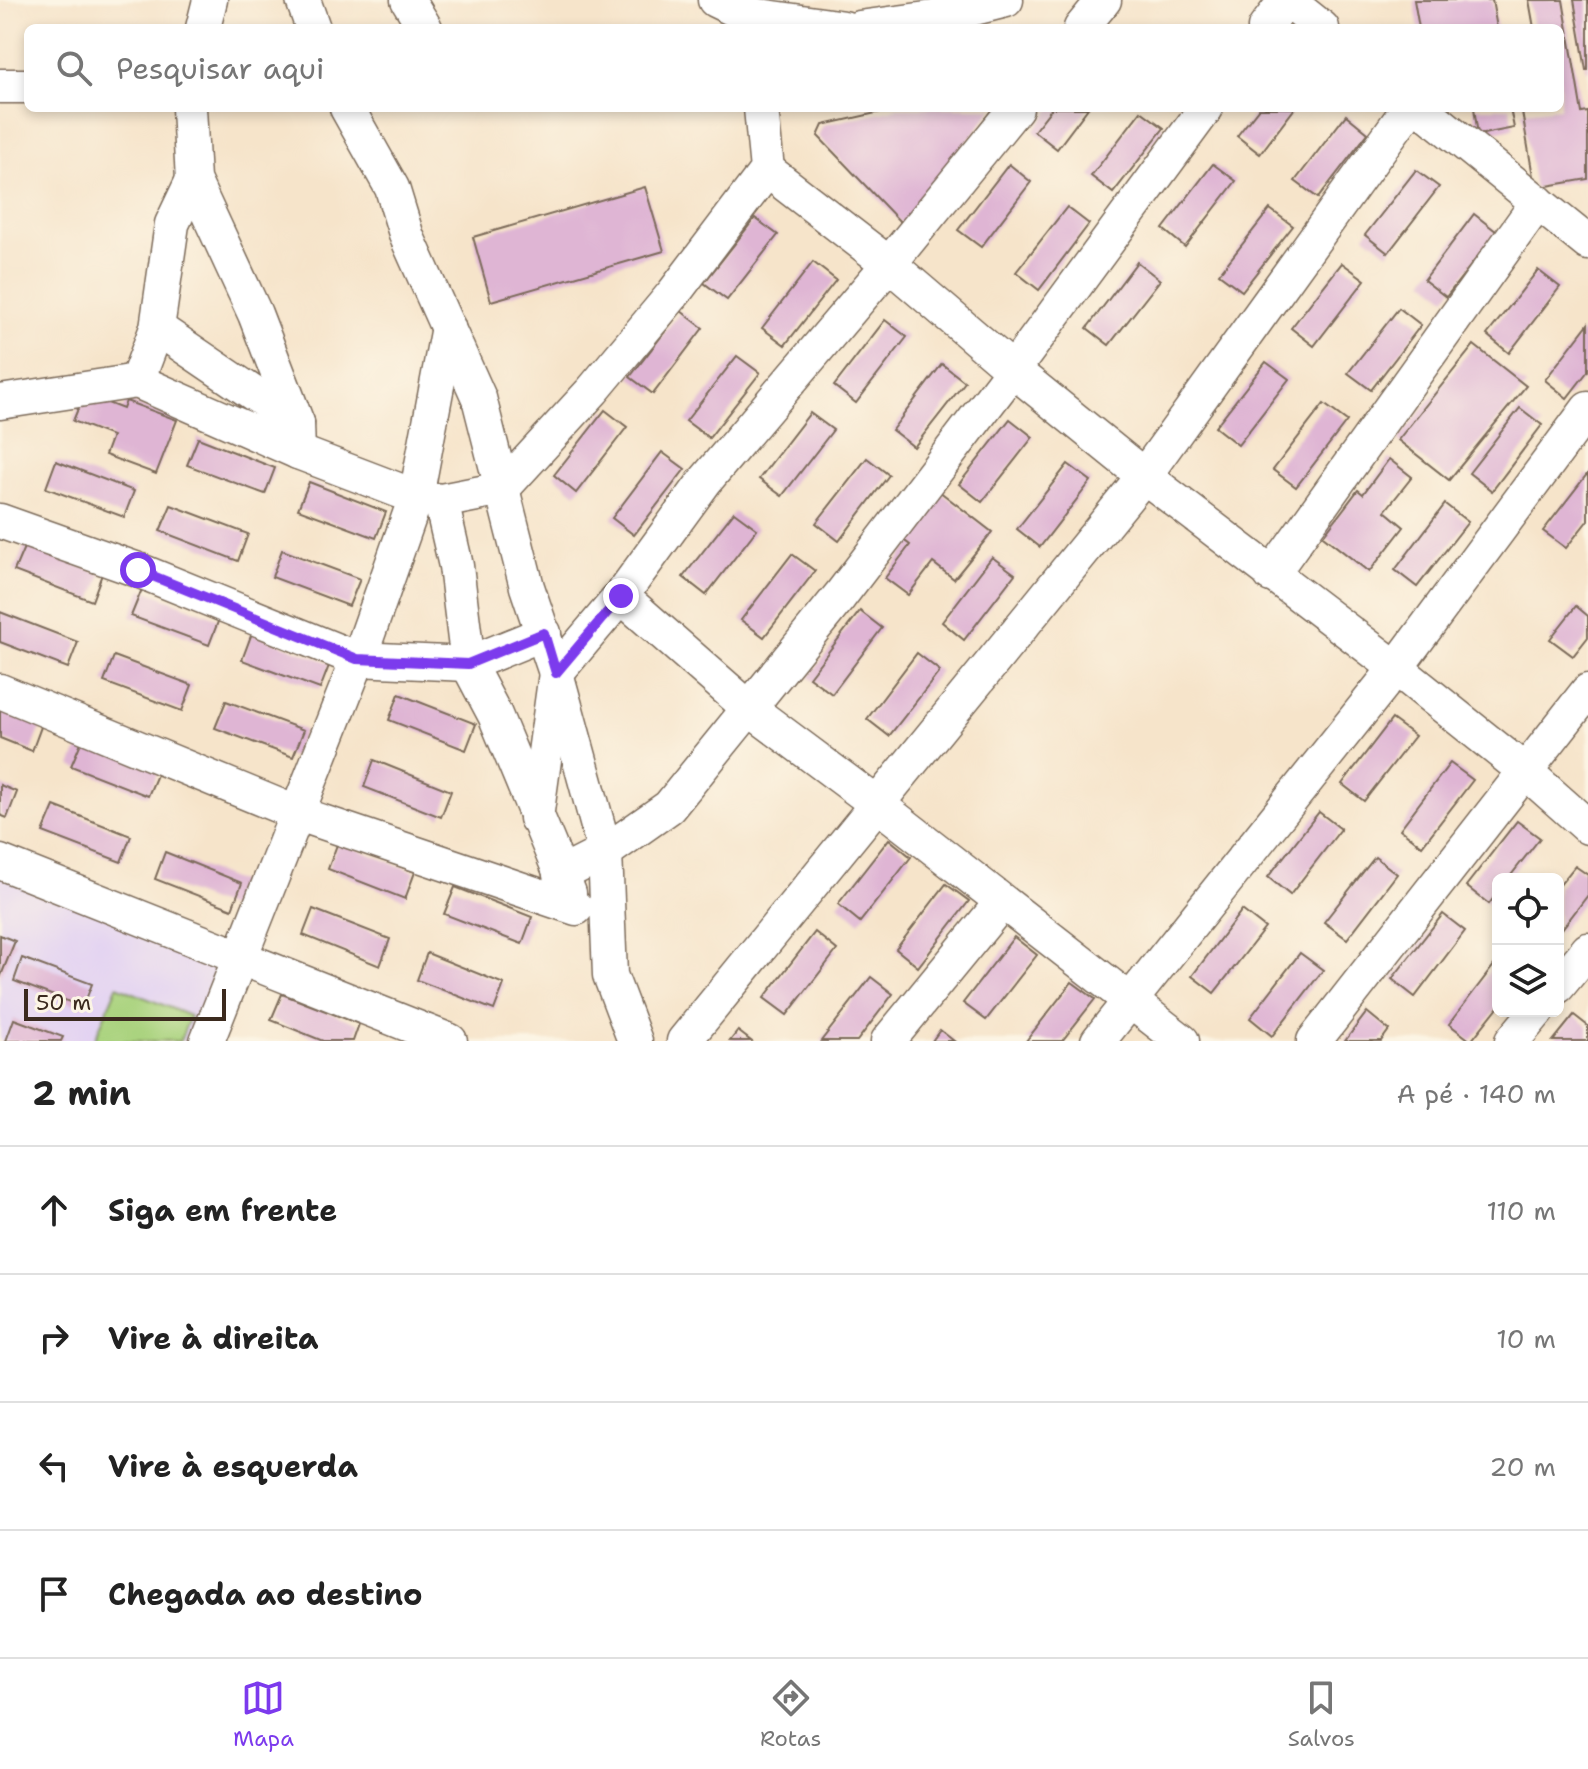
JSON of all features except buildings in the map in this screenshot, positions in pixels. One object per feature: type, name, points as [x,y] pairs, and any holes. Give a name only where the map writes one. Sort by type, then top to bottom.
[{"type":"street","points":[[204,24],[210,0]]},
{"type":"street","points":[[303,0],[312,24]]},
{"type":"street","points":[[408,0],[423,24]]},
{"type":"street","points":[[926,23],[1006,0]]},
{"type":"street","points":[[1084,24],[1104,0]]},
{"type":"street","points":[[1268,24],[1286,0],[1317,24]]},
{"type":"street","points":[[737,11],[819,24]]},
{"type":"street","points":[[0,86],[24,86]]},
{"type":"street","points":[[189,112],[193,180],[255,314],[297,437]]},
{"type":"street","points":[[349,112],[392,188],[407,237],[479,398],[527,587],[556,673],[605,852],[610,975]]},
{"type":"street","points":[[0,402],[137,381],[297,437],[429,499],[502,489],[593,390],[674,293],[767,170],[761,112]]},
{"type":"street","points":[[536,818],[556,673],[621,596],[705,481],[1013,112]]},
{"type":"street","points":[[560,875],[605,852],[669,807],[751,710],[1013,370],[1203,112]]},
{"type":"street","points":[[684,1041],[1144,476],[1406,112]]},
{"type":"street","points":[[1426,112],[1588,243]]},
{"type":"street","points":[[767,170],[889,264],[1144,476],[1396,668],[1526,772],[1588,827]]},
{"type":"street","points":[[137,381],[157,328],[172,224],[193,180]]},
{"type":"street","points":[[1271,575],[1538,202]]},
{"type":"street","points":[[207,1041],[357,659],[429,499],[448,327]]},
{"type":"street","points":[[157,328],[297,437]]},
{"type":"street","points":[[1098,1041],[1396,668],[1588,409]]},
{"type":"street","points":[[429,499],[456,566],[468,664],[495,715],[560,875],[610,975],[635,1041]]},
{"type":"street","points":[[0,521],[138,570],[357,659],[468,664],[544,633]]},
{"type":"street","points":[[621,596],[751,710],[1182,1041]]},
{"type":"street","points":[[0,691],[296,813],[576,908]]},
{"type":"street","points":[[1314,1041],[1588,691]]},
{"type":"street","points":[[0,862],[450,1041]]},
{"type":"street","points":[[888,1041],[1002,902]]},
{"type":"street","points":[[1564,979],[1588,950]]},
{"type":"street","points":[[1512,1041],[1532,1017]]},
{"type":"shaded area","points":[[0,875],[223,962],[192,1041],[0,1041]]},
{"type":"green space","points":[[117,986],[190,1016],[180,1041],[94,1041]]},
{"type":"route","points":[[138,570],[357,659],[468,664],[544,633],[556,673],[621,596]]}]
